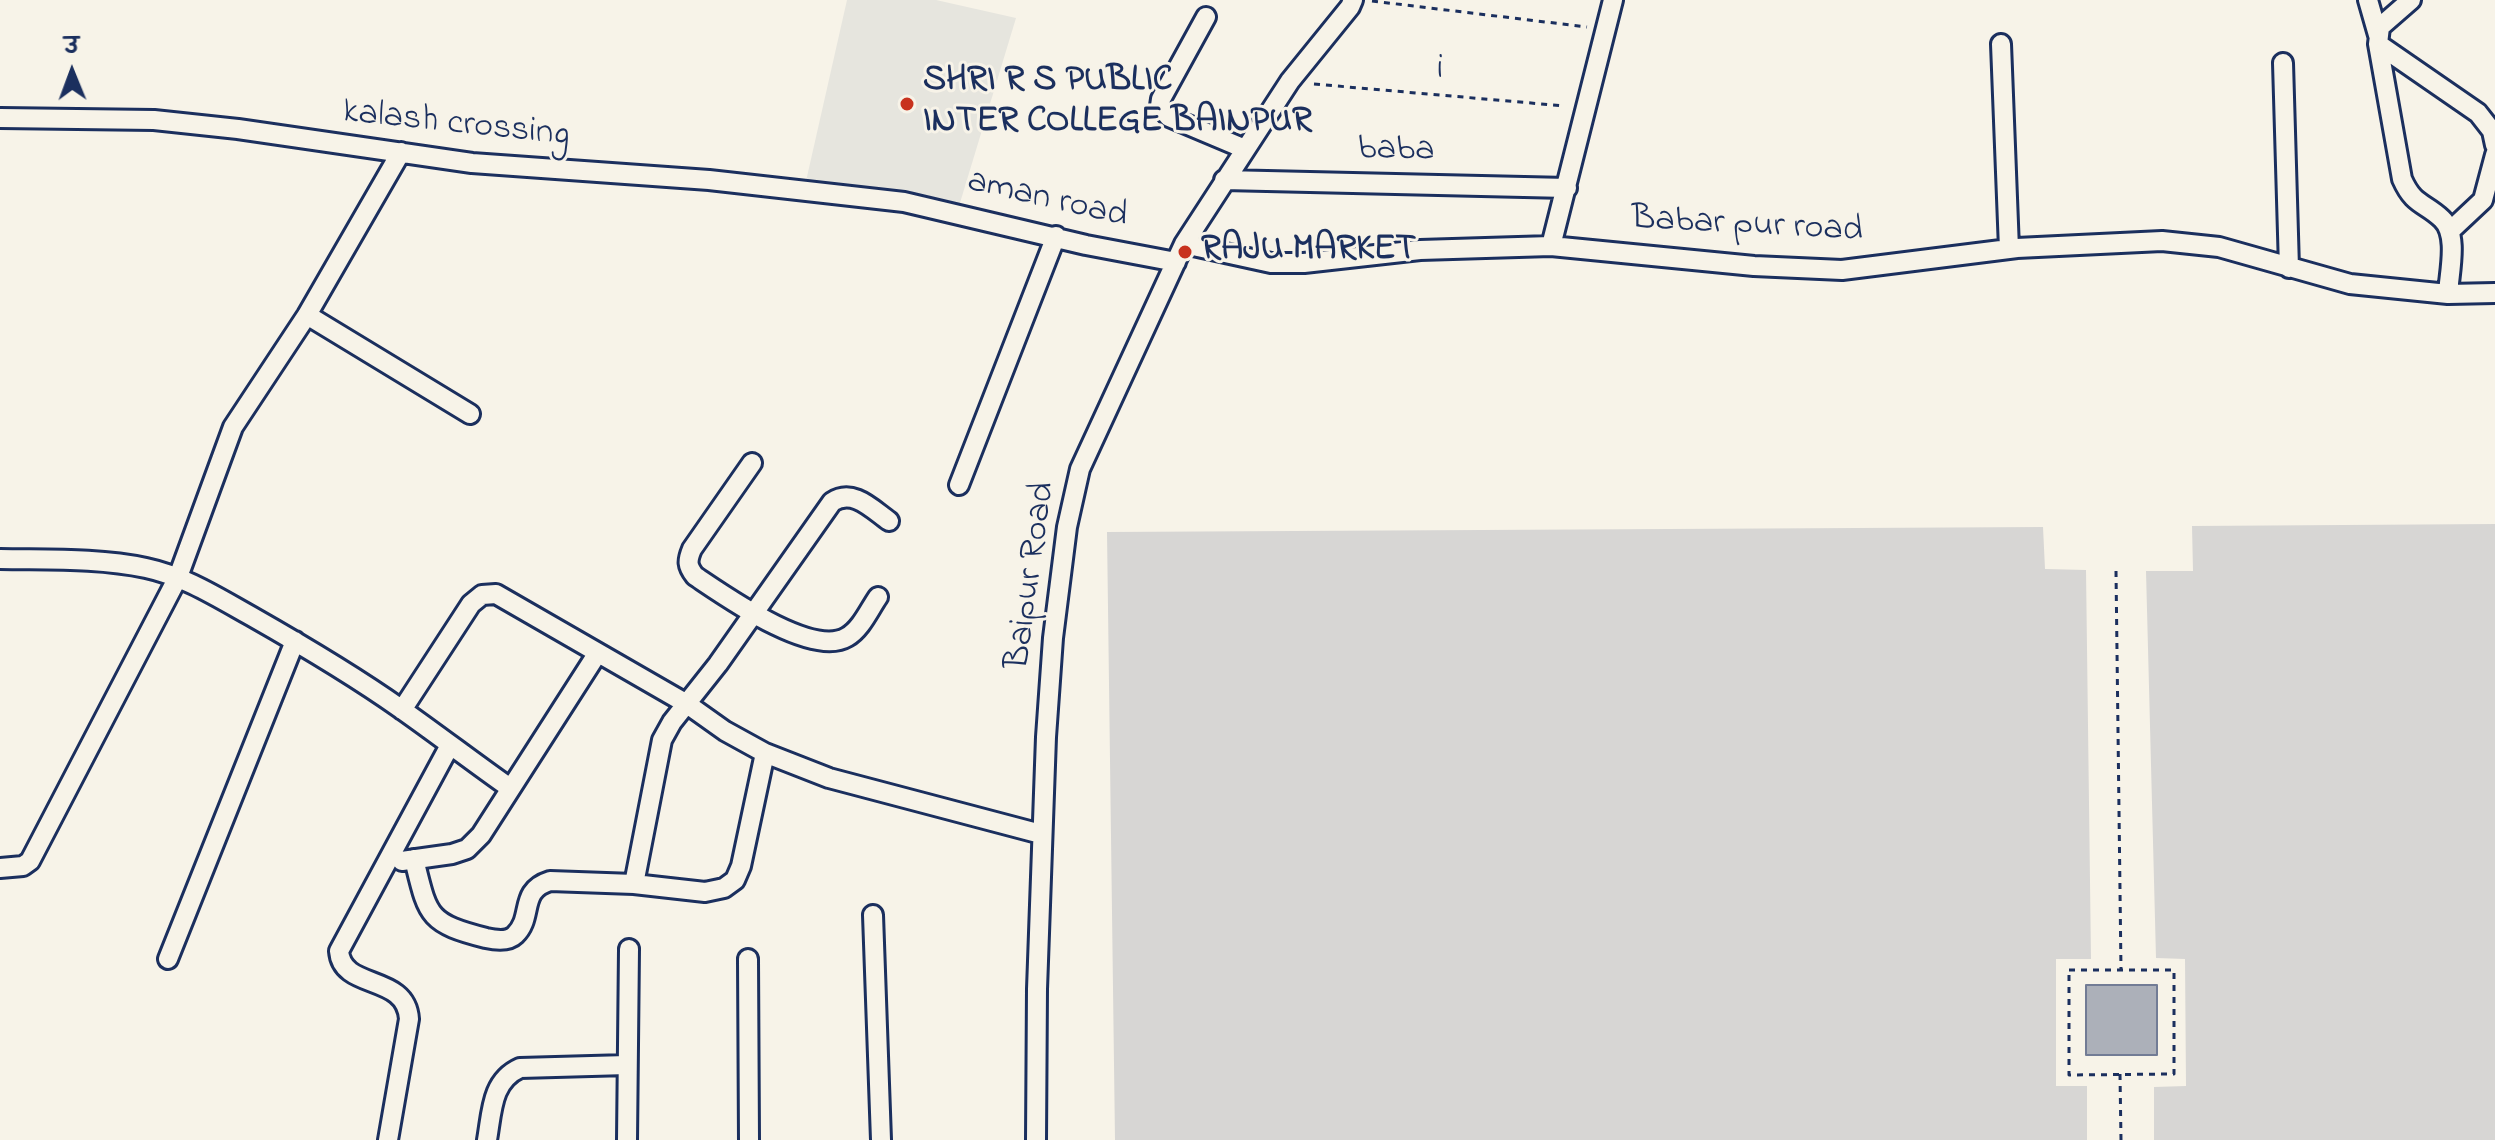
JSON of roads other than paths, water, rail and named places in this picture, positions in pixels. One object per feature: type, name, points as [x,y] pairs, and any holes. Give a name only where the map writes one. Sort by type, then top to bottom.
[{"type":"street","name":"Baipur Road","points":[[1036,1140],[1041,834],[1053,638],[1070,513],[1080,469],[1180,253],[1290,81],[1353,0]]},
{"type":"street","points":[[1551,246],[1613,0]]},
{"type":"street","points":[[2368,0],[2378,39],[2402,179],[2408,193],[2439,216],[2450,231],[2448,294]]},
{"type":"street","points":[[2378,39],[2383,23],[2411,0]]},
{"type":"street","points":[[1206,17],[1160,106],[1169,117],[1245,149]]},
{"type":"street","points":[[2378,39],[2478,113],[2492,131],[2495,145]]},
{"type":"street","points":[[2001,44],[2009,249]]},
{"type":"street","points":[[2283,63],[2289,268]]},
{"type":"street","name":"kalash crossing","points":[[0,118],[154,120],[472,163],[709,180],[904,202]]},
{"type":"street","points":[[0,868],[23,866],[30,861],[178,577],[210,482],[233,427],[307,315],[401,152]]},
{"type":"street","points":[[2450,231],[2489,204],[2495,155]]},
{"type":"street","name":"baba","points":[[1224,180],[1567,188]]},
{"type":"street","name":"aman road","points":[[904,202],[1056,236],[1180,253]]},
{"type":"street","points":[[959,485],[1056,236]]},
{"type":"street","name":"Babar pur road","points":[[1180,253],[1293,263],[1420,250],[1551,246],[1754,266],[1842,270],[2009,249],[2162,241],[2219,247],[2350,284],[2448,294],[2495,293]]},
{"type":"street","points":[[307,315],[470,414]]},
{"type":"street","points":[[752,463],[692,549],[688,560],[695,576],[753,614],[813,640],[834,642],[849,637],[878,597]]},
{"type":"street","points":[[634,884],[662,740],[687,704],[832,502],[848,496],[858,499],[889,521]]},
{"type":"street","points":[[0,559],[83,561],[145,567],[178,577],[295,641],[402,710],[449,747],[510,788]]},
{"type":"street","points":[[402,710],[471,604],[482,595],[496,594],[687,704],[725,731],[765,753],[829,778],[1041,834]]},
{"type":"street","points":[[168,959],[295,641]]},
{"type":"street","points":[[385,863],[452,854],[467,849],[481,835],[597,654]]},
{"type":"street","points":[[388,1140],[409,1019],[408,1006],[402,996],[351,972],[342,963],[339,951],[449,747]]},
{"type":"street","points":[[414,859],[424,899],[435,918],[451,929],[492,940],[517,934],[531,892],[539,884],[562,880],[705,892],[724,888],[735,880],[741,866],[765,753]]},
{"type":"street","points":[[873,915],[881,1140]]},
{"type":"street","points":[[627,1140],[629,949]]},
{"type":"street","points":[[748,959],[749,1140]]},
{"type":"street","points":[[487,1140],[495,1095],[500,1082],[509,1073],[520,1068],[627,1065]]},
{"type":"place","name":"SHRI R S PUBLIC INTER COLLEGE BAINPUR","points":[[907,104]]},
{"type":"place","name":"RAJU MARKET","points":[[1185,252]]}]
